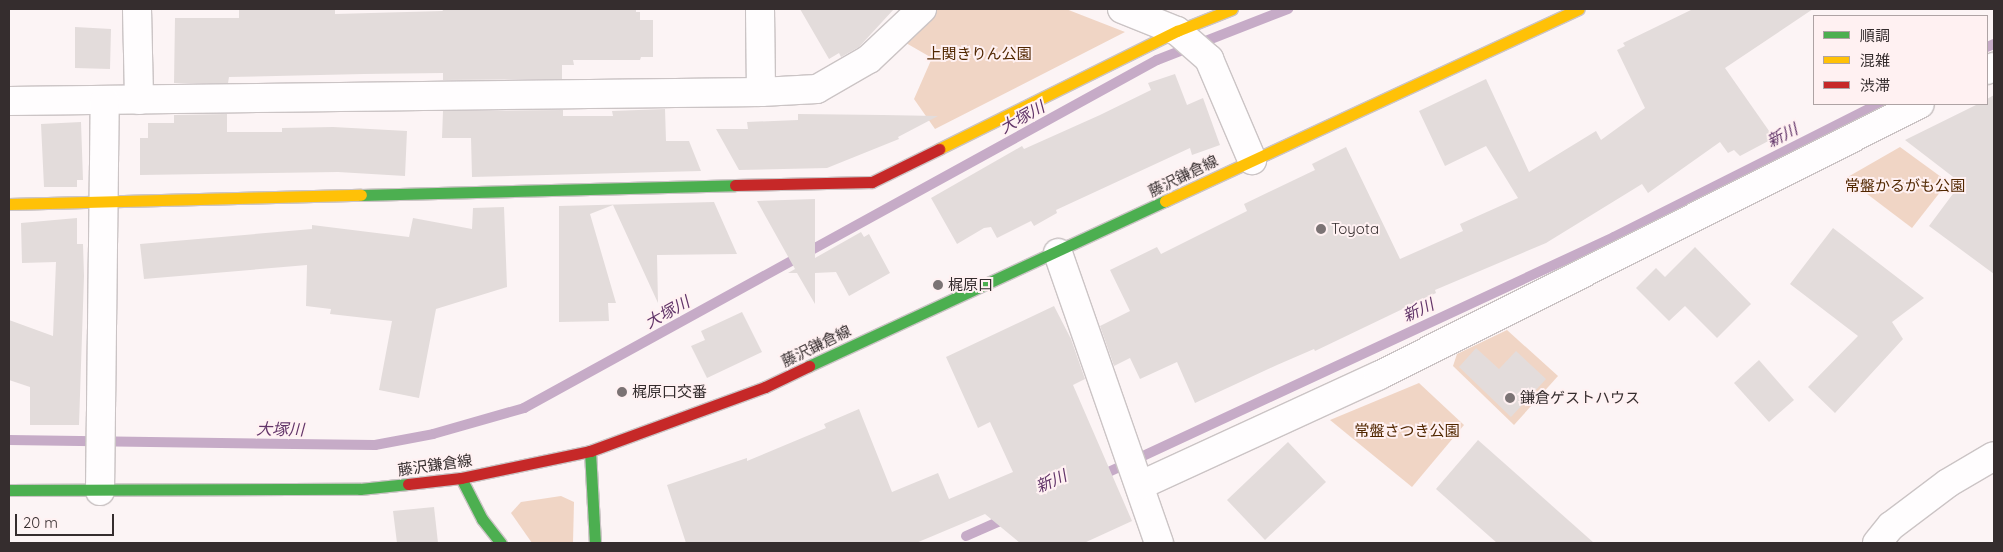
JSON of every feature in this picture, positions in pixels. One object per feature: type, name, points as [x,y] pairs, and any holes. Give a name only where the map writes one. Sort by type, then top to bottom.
[{"type":"main road","points":[[9,204],[872,182],[1177,31],[1232,9]]},
{"type":"main road","name":"藤沢鎌倉線","points":[[9,490],[360,489],[461,478],[590,450],[765,387],[929,309],[1058,252],[1579,9]]},
{"type":"main road","points":[[590,450],[595,543]]},
{"type":"main road","points":[[461,478],[482,519],[501,543]]},
{"type":"street","points":[[137,9],[139,100]]},
{"type":"street","points":[[760,9],[761,92]]},
{"type":"street","points":[[9,101],[761,92],[817,89],[843,77],[869,59],[922,9]]},
{"type":"street","points":[[1122,9],[1177,31],[1209,59],[1252,160]]},
{"type":"street","points":[[100,491],[105,101]]},
{"type":"street","points":[[1141,485],[1378,376],[1918,105]]},
{"type":"street","points":[[1058,252],[1141,485],[1159,543]]},
{"type":"street","points":[[1877,543],[1891,526],[1948,483],[1994,456]]},
{"type":"green space","name":"上関きりん公園","points":[[938,9],[1066,9],[1125,32],[935,129],[914,99],[932,58],[906,43]]},
{"type":"green space","name":"常盤かるがも公園","points":[[1900,147],[1948,182],[1912,228],[1846,178]]},
{"type":"green space","points":[[1507,330],[1558,376],[1514,425],[1453,366],[1457,354]]},
{"type":"green space","name":"常盤さつき公園","points":[[1419,383],[1464,425],[1412,487],[1330,420]]},
{"type":"green space","points":[[561,496],[574,502],[573,543],[532,543],[511,513],[521,502]]},
{"type":"building","points":[[239,9],[335,9],[335,14],[443,11],[442,9],[636,9],[636,12],[640,12],[640,20],[653,20],[653,57],[641,57],[640,60],[573,60],[574,65],[562,65],[562,79],[443,80],[443,73],[229,77],[228,83],[174,83],[175,18],[239,18]]},
{"type":"building","points":[[800,9],[894,9],[859,47],[841,57],[839,53],[829,59]]},
{"type":"building","points":[[1693,9],[1813,9],[1725,68],[1774,138],[1740,156],[1734,150],[1728,153],[1720,142],[1648,193],[1642,184],[1546,243],[1435,290],[1436,293],[1315,351],[1314,349],[1277,365],[1195,403],[1177,362],[1140,379],[1130,358],[1114,366],[1100,326],[1130,311],[1110,270],[1157,247],[1161,254],[1247,211],[1244,204],[1315,170],[1312,164],[1346,147],[1400,259],[1463,231],[1460,224],[1518,198],[1486,146],[1445,166],[1419,111],[1486,79],[1529,172],[1596,131],[1601,140],[1645,108],[1617,50],[1625,46],[1623,43]]},
{"type":"building","points":[[75,27],[111,29],[110,69],[75,68]]},
{"type":"building","points":[[1175,74],[1187,105],[1203,98],[1220,145],[1192,155],[1190,148],[1056,210],[1057,213],[1034,226],[1031,221],[997,238],[991,227],[984,228],[957,244],[931,198],[1022,146],[1024,149],[1100,115],[1151,90],[1148,83]]},
{"type":"building","points":[[1994,95],[1994,274],[1929,226],[1961,183],[1905,140],[1976,105],[1988,105],[1988,98]]},
{"type":"building","points":[[665,109],[666,141],[689,141],[701,171],[472,177],[471,138],[442,138],[443,111],[563,110],[563,116],[613,116],[612,111]]},
{"type":"building","points":[[227,114],[227,132],[282,132],[282,128],[333,127],[407,131],[405,176],[338,172],[140,175],[140,138],[148,138],[148,123],[174,123],[174,115]]},
{"type":"building","points":[[798,114],[938,116],[898,137],[899,139],[827,168],[739,170],[716,129],[748,129],[747,122],[798,120]]},
{"type":"building","points":[[81,122],[83,180],[77,180],[77,187],[44,187],[41,124]]},
{"type":"building","points":[[815,199],[815,258],[861,232],[864,237],[869,234],[890,273],[849,296],[836,272],[815,273],[815,304],[797,273],[788,273],[795,269],[757,201]]},
{"type":"building","points":[[714,202],[737,254],[657,255],[658,303],[613,205],[590,214],[616,303],[608,303],[609,321],[559,322],[559,206]]},
{"type":"building","points":[[504,207],[507,287],[436,309],[419,398],[379,390],[392,321],[330,314],[331,309],[306,306],[307,265],[144,279],[140,244],[312,229],[312,225],[409,237],[413,218],[472,229],[473,208]]},
{"type":"building","points":[[77,218],[77,244],[83,244],[84,276],[79,425],[30,425],[30,387],[9,380],[9,320],[53,336],[56,262],[22,263],[21,223]]},
{"type":"building","points":[[1833,228],[1924,298],[1892,322],[1903,339],[1835,413],[1808,387],[1858,336],[1790,284]]},
{"type":"building","points":[[1695,247],[1751,304],[1717,338],[1685,306],[1669,321],[1636,288],[1656,268],[1665,277]]},
{"type":"building","points":[[1054,306],[1071,339],[1085,379],[1073,385],[1132,521],[1084,543],[1020,543],[985,514],[916,543],[686,543],[667,485],[747,458],[747,461],[826,428],[824,424],[859,409],[892,492],[938,473],[949,499],[1013,472],[990,422],[978,428],[946,357]]},
{"type":"building","points":[[742,312],[762,352],[707,378],[691,346],[705,340],[701,331]]},
{"type":"building","name":"鎌倉ゲストハウス","points":[[1476,348],[1499,369],[1516,351],[1546,379],[1511,417],[1459,367]]},
{"type":"building","points":[[1759,360],[1794,400],[1769,422],[1734,383]]},
{"type":"building","points":[[1478,440],[1594,543],[1497,543],[1436,489]]},
{"type":"building","points":[[1288,442],[1326,482],[1265,540],[1227,500]]},
{"type":"building","points":[[434,507],[438,543],[397,543],[393,511]]},
{"type":"waterway","name":"大塚川","points":[[9,440],[375,445],[433,434],[524,408],[1157,60],[1288,9]]},
{"type":"waterway","name":"新川","points":[[1988,47],[1994,44]]},
{"type":"waterway","name":"新川","points":[[1100,476],[1614,237],[1876,105]]},
{"type":"waterway","name":"新川","points":[[966,536],[1007,518]]},
{"type":"traffic: fast","points":[[361,195],[735,185]]},
{"type":"traffic: fast","points":[[809,366],[1165,201]]},
{"type":"traffic: fast","points":[[590,451],[595,543]]},
{"type":"traffic: fast","points":[[461,478],[482,519],[501,543]]},
{"type":"traffic: fast","points":[[9,490],[360,489],[408,484]]},
{"type":"traffic: slow","points":[[939,149],[1177,31],[1232,9]]},
{"type":"traffic: slow","points":[[1165,201],[1579,9]]},
{"type":"traffic: slow","points":[[9,204],[361,195]]},
{"type":"traffic: jam","points":[[735,185],[872,182],[939,149]]},
{"type":"traffic: jam","points":[[408,484],[461,478],[590,451],[765,387],[809,366]]},
{"type":"place","name":"Toyota","points":[[1321,229]]},
{"type":"place","name":"梶原口","points":[[938,285]]},
{"type":"place","name":"梶原口交番","points":[[622,392]]},
{"type":"place","name":"鎌倉ゲストハウス","points":[[1510,398]]}]
